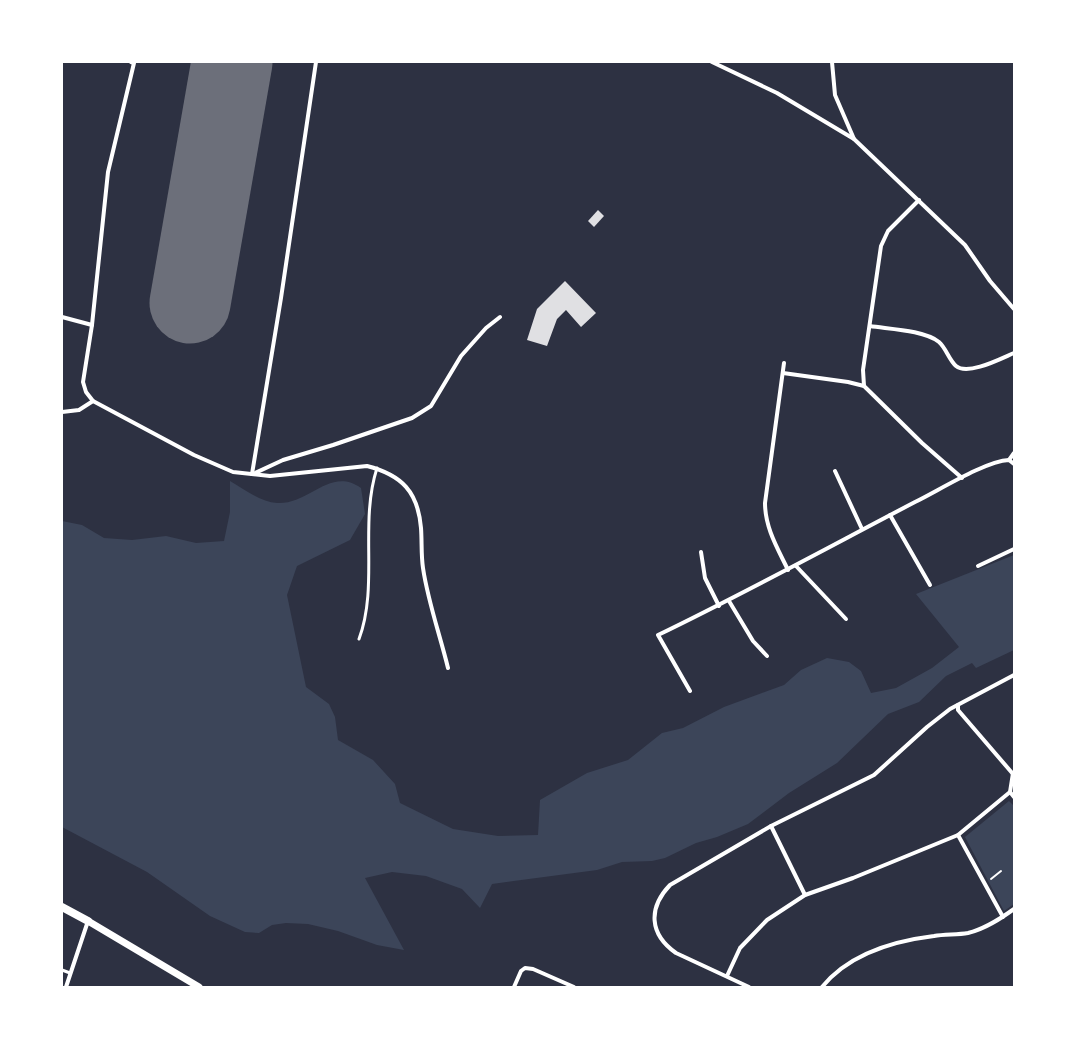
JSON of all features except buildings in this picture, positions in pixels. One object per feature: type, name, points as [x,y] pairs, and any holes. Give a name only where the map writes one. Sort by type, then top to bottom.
[{"type":"main road","points":[[62,906],[88,921]]},
{"type":"street","points":[[131,62],[134,63],[108,172],[92,325],[84,382],[86,392],[93,401],[194,455],[233,472],[270,476],[367,466],[377,468],[396,477],[410,489],[417,504],[421,528],[423,567],[448,668]]},
{"type":"street","points":[[252,474],[281,298],[316,62]]},
{"type":"street","points":[[712,62],[777,93],[854,140],[965,245],[990,281],[1014,309]]},
{"type":"street","points":[[832,62],[834,95],[854,140]]},
{"type":"street","points":[[864,386],[863,370],[881,246],[888,231],[919,200]]},
{"type":"street","points":[[62,317],[92,325]]},
{"type":"street","points":[[252,474],[283,460],[333,445],[412,418],[431,406],[461,356],[486,328],[500,317]]},
{"type":"street","points":[[870,326],[906,331],[931,338],[939,342],[957,367],[964,369],[978,367],[1014,353]]},
{"type":"street","points":[[784,363],[784,373],[765,503],[765,515],[768,527],[788,570]]},
{"type":"street","points":[[784,373],[848,382],[864,386],[922,443],[962,478]]},
{"type":"street","points":[[62,412],[79,410],[93,401]]},
{"type":"street","points":[[1008,460],[1014,453]]},
{"type":"street","points":[[690,691],[658,635],[729,601],[862,529],[962,478],[1000,460],[1008,460],[1014,464]]},
{"type":"street","points":[[835,471],[862,529]]},
{"type":"street","points":[[890,515],[930,585]]},
{"type":"street","points":[[978,566],[1014,549]]},
{"type":"street","points":[[700,552],[705,578],[719,606]]},
{"type":"street","points":[[796,566],[846,619]]},
{"type":"street","points":[[729,601],[752,641],[767,656]]},
{"type":"street","points":[[749,987],[676,953],[667,946],[661,938],[654,917],[655,908],[664,892],[670,885],[771,826],[874,775],[927,727],[958,705],[1014,675]]},
{"type":"street","points":[[727,976],[740,948],[767,920],[805,896],[958,835],[1010,792],[1013,774],[958,710],[958,705]]},
{"type":"street","points":[[1010,792],[1014,797]]},
{"type":"street","points":[[771,826],[805,896]]},
{"type":"street","points":[[958,835],[1003,917]]},
{"type":"street","points":[[822,987],[835,973],[849,964],[886,946],[910,939],[967,933],[984,927],[1003,917],[1014,909]]},
{"type":"street","points":[[66,987],[88,921],[199,987]]},
{"type":"street","points":[[514,987],[521,971],[525,968],[534,969],[574,987]]},
{"type":"lane","points":[[359,639],[366,621],[368,603],[369,523],[377,468]]},
{"type":"lane","points":[[62,970],[70,973]]},
{"type":"path","points":[[985,884],[1001,871]]},
{"type":"shaded area","points":[[230,481],[258,498],[277,503],[289,502],[319,488],[339,481],[350,482],[361,488],[365,514],[350,540],[297,566],[287,595],[306,687],[329,704],[335,717],[338,740],[373,760],[395,784],[400,803],[453,829],[498,836],[538,835],[540,800],[587,773],[628,760],[662,733],[683,728],[724,707],[784,685],[801,670],[827,658],[849,662],[861,671],[871,693],[896,688],[932,668],[959,647],[916,594],[1014,555],[1014,650],[976,668],[972,663],[946,676],[919,702],[888,714],[837,763],[789,793],[748,824],[717,837],[696,843],[665,858],[652,861],[622,862],[597,870],[492,884],[480,908],[462,889],[426,876],[392,872],[365,878],[404,950],[377,945],[338,931],[308,924],[286,923],[272,925],[259,933],[245,932],[210,916],[147,872],[62,827],[62,521],[82,525],[104,538],[132,540],[166,536],[196,543],[224,541],[230,512]]},
{"type":"shaded area","points":[[1009,801],[1014,806],[1014,904],[1004,911],[965,837]]},
{"type":"runway","points":[[190,303],[232,62]]}]
